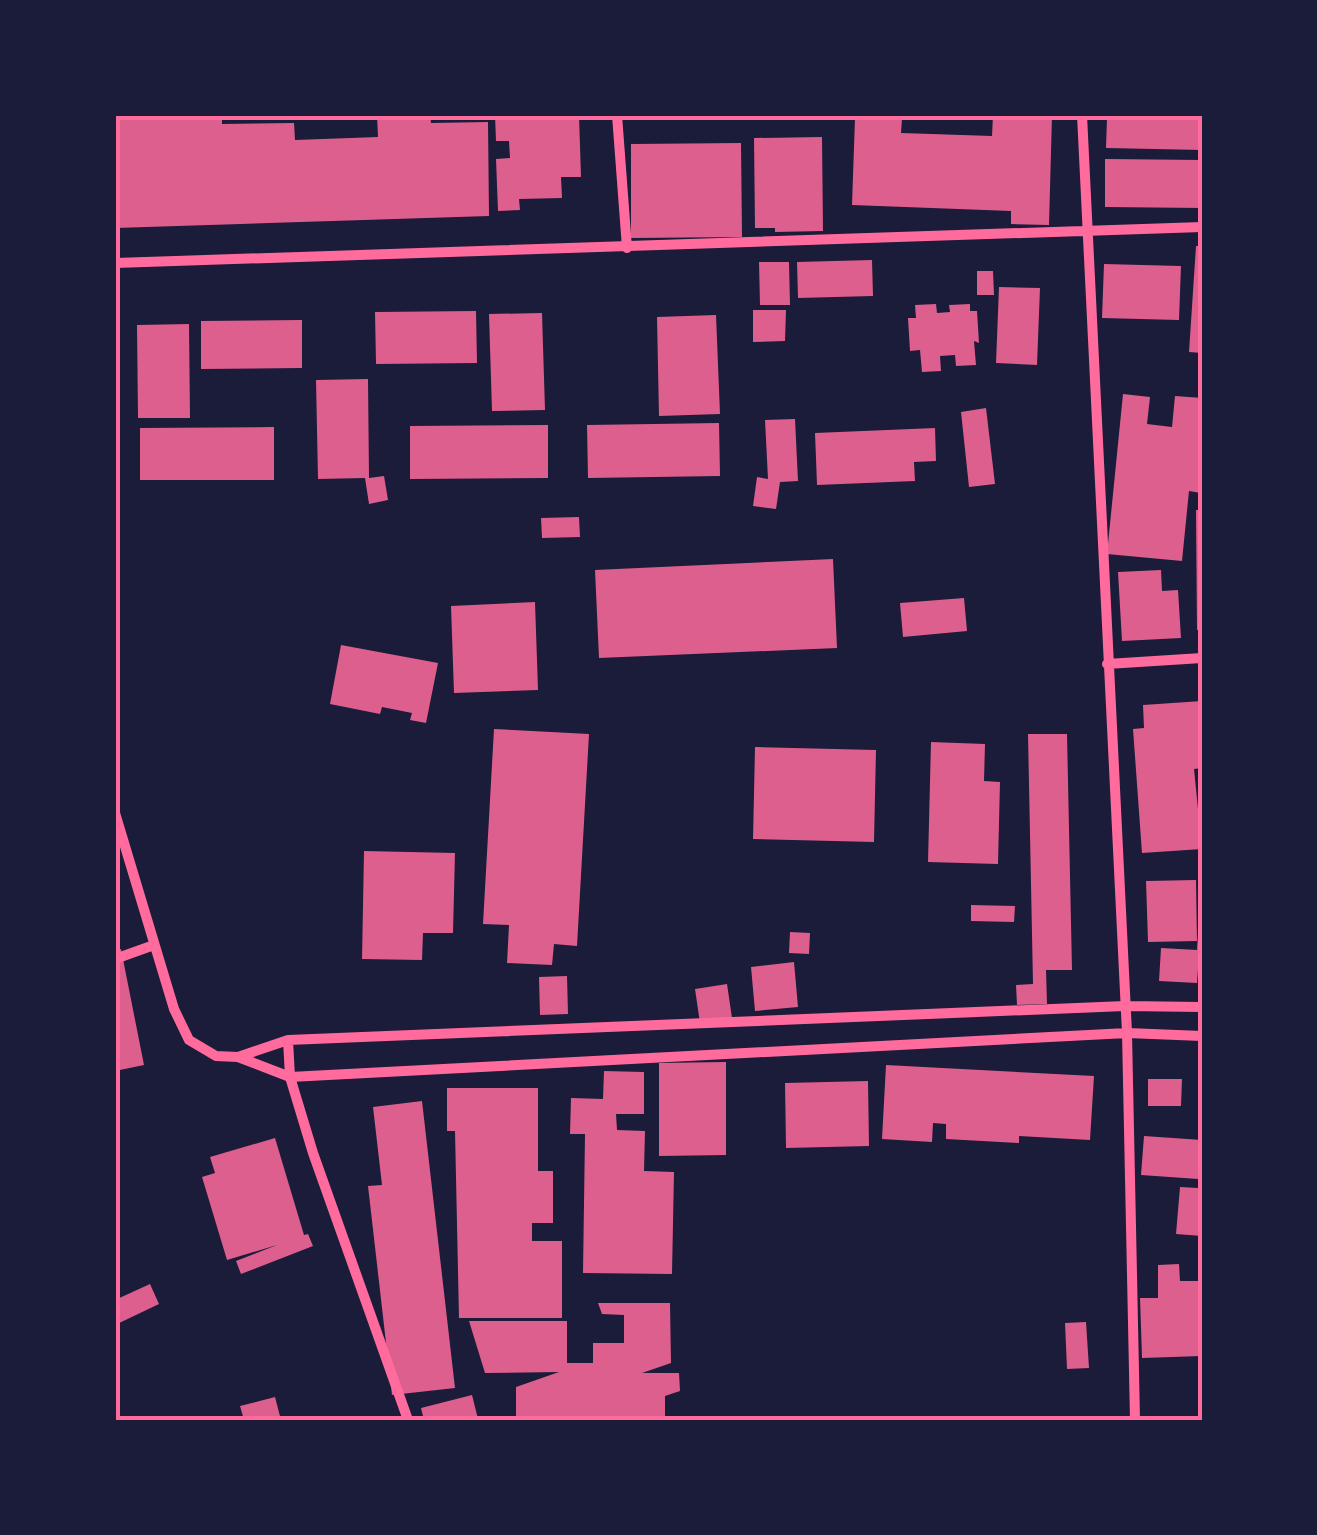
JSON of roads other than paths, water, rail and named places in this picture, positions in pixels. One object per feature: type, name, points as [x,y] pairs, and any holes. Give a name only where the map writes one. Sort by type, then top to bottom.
[{"type":"street","points":[[616,115],[628,248]]},
{"type":"street","points":[[1082,115],[1127,1034],[1134,1420]]},
{"type":"street","points":[[115,263],[1202,227]]},
{"type":"street","points":[[1107,664],[1202,658]]},
{"type":"street","points":[[115,813],[180,1025],[189,1040],[216,1056],[238,1058],[290,1076],[1127,1034],[1202,1036]]},
{"type":"street","points":[[115,959],[154,945]]},
{"type":"street","points":[[238,1058],[288,1040],[1124,1006],[1202,1007]]},
{"type":"street","points":[[288,1040],[290,1076],[313,1153],[408,1420]]}]
